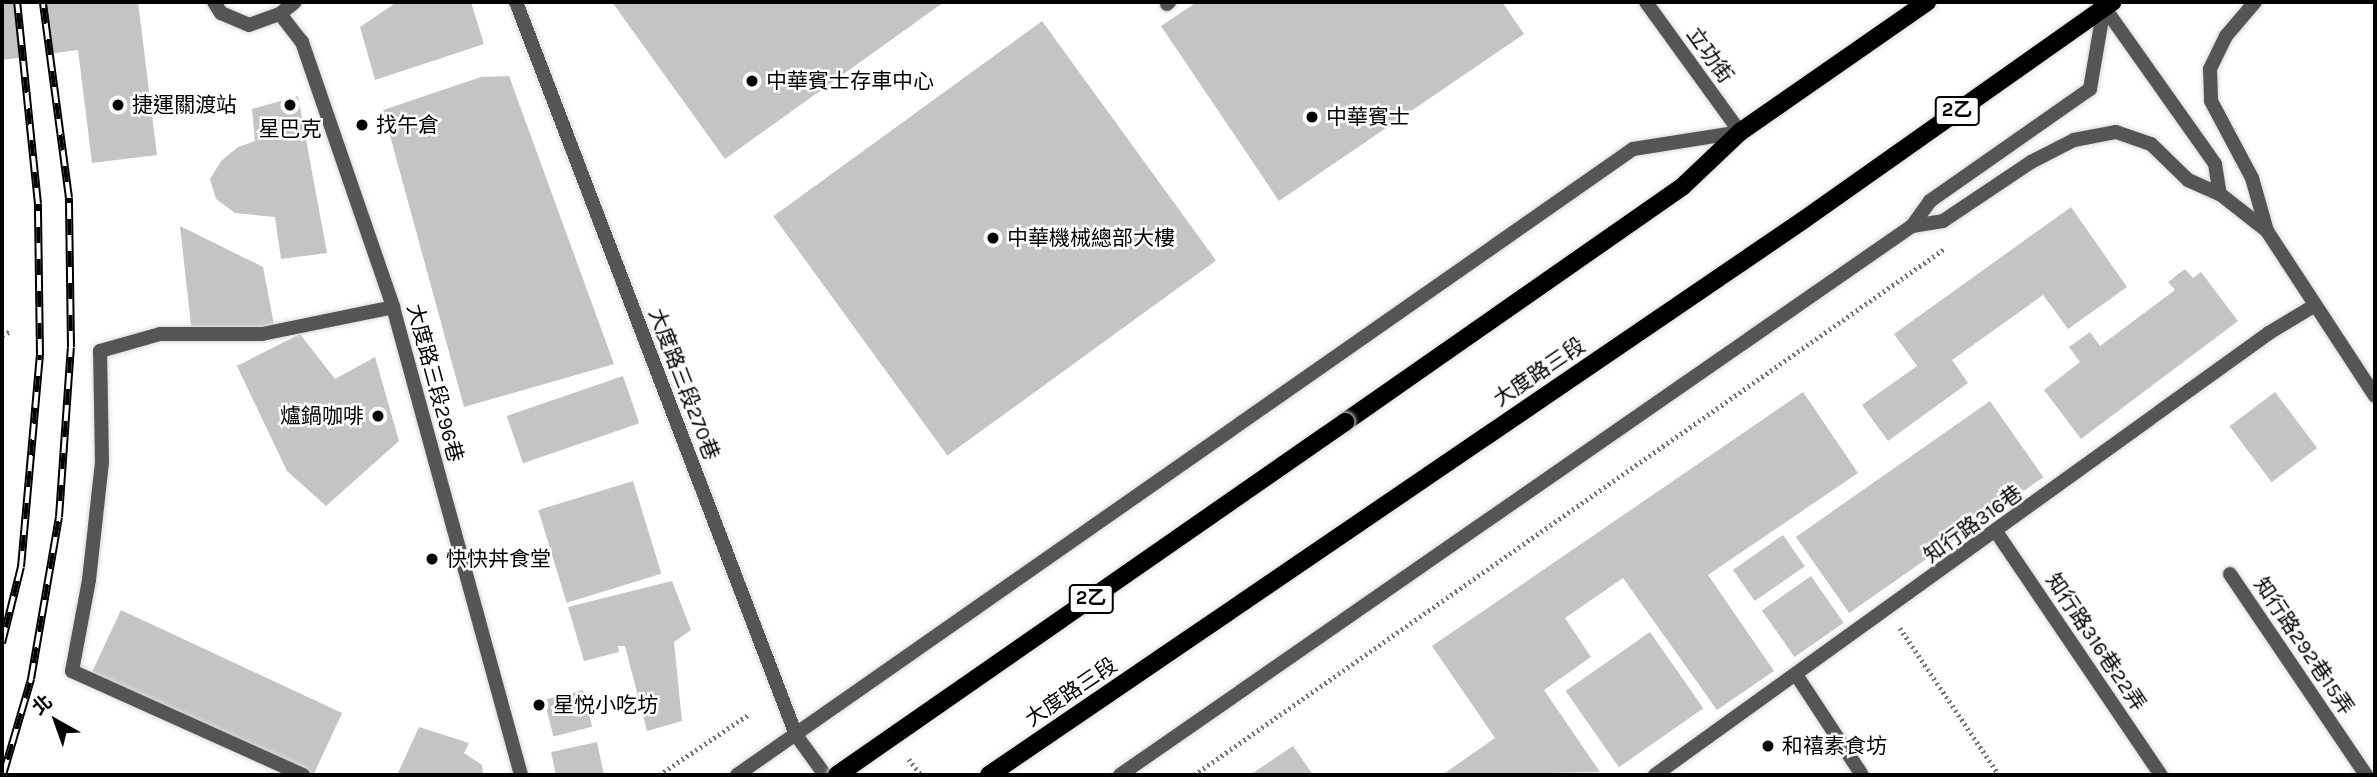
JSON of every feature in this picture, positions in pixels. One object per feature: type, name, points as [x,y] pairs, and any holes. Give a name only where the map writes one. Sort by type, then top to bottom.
[{"type":"main road","name":"2乙","points":[[837,775],[1682,187],[1740,132],[1927,2]]},
{"type":"main road","name":"大度路三段","points":[[989,775],[1802,221],[2108,4]]},
{"type":"street","points":[[215,2],[220,13],[249,25],[280,14],[295,2]]},
{"type":"street","name":"大度路三段270巷","points":[[516,2],[796,735],[825,775]]},
{"type":"street","name":"立功街","points":[[1646,2],[1740,132]]},
{"type":"street","points":[[2255,2],[2225,36],[2210,69],[2211,101],[2252,178],[2267,232],[2375,396]]},
{"type":"street","points":[[2108,4],[2215,164],[2220,194]]},
{"type":"street","points":[[1120,775],[1912,226],[1930,201],[2090,89],[2108,4]]},
{"type":"street","name":"大度路三段296巷","points":[[280,14],[302,42],[393,307],[521,775]]},
{"type":"street","points":[[737,775],[1633,149],[1740,132]]},
{"type":"street","points":[[1912,226],[1943,221],[2031,162],[2074,140],[2116,132],[2151,144],[2188,180],[2220,194],[2267,232]]},
{"type":"street","name":"知行路316巷","points":[[1655,775],[1997,533],[2269,333],[2314,306]]},
{"type":"street","points":[[303,775],[72,671],[89,580],[103,462],[100,351],[159,334],[262,334],[393,307]]},
{"type":"street","name":"知行路316巷22弄","points":[[1997,533],[2161,775]]},
{"type":"street","name":"知行路292巷15弄","points":[[2230,574],[2366,775]]},
{"type":"street","points":[[1797,676],[1862,775]]},
{"type":"path","points":[[1194,775],[1956,240]]},
{"type":"path","points":[[2,335],[11,331]]},
{"type":"path","points":[[1888,610],[1999,775]]},
{"type":"path","points":[[659,775],[749,714]]},
{"type":"building","points":[[2,2],[20,2],[26,57],[2,60]]},
{"type":"building","name":"捷運關渡站","points":[[41,2],[138,2],[157,155],[92,163],[78,50],[48,54]]},
{"type":"building","points":[[397,2],[471,2],[484,44],[375,80],[360,27]]},
{"type":"building","name":"中華賓士存車中心","points":[[612,2],[944,2],[725,159]]},
{"type":"building","name":"中華賓士","points":[[1197,2],[1502,2],[1524,34],[1279,201],[1161,26]]},
{"type":"building","name":"中華機械總部大樓","points":[[1042,21],[1216,260],[947,456],[773,216]]},
{"type":"building","points":[[509,76],[614,364],[464,407],[383,110],[481,77]]},
{"type":"building","points":[[298,96],[327,253],[281,259],[275,217],[235,213],[216,199],[210,179],[221,161],[238,147],[255,141],[252,109]]},
{"type":"building","points":[[2071,207],[2127,287],[2068,329],[2043,295],[1952,360],[1968,383],[1888,441],[1862,405],[1917,366],[1894,334]]},
{"type":"building","points":[[180,226],[263,267],[274,325],[192,334]]},
{"type":"building","points":[[2185,269],[2193,278],[2201,272],[2238,321],[2081,439],[2044,390],[2080,362],[2069,347],[2090,332],[2100,346],[2175,290],[2168,282]]},
{"type":"building","points":[[300,334],[335,379],[375,357],[399,441],[326,506],[287,471],[237,366]]},
{"type":"building","points":[[623,376],[639,423],[523,463],[507,416]]},
{"type":"building","points":[[1803,392],[1858,473],[1708,575],[1774,671],[1717,710],[1623,578],[1565,618],[1591,657],[1544,690],[1600,772],[1442,775],[1495,738],[1432,646]]},
{"type":"building","points":[[2275,392],[2317,448],[2272,482],[2229,426]]},
{"type":"building","points":[[1990,401],[2043,477],[1849,613],[1796,537]]},
{"type":"building","points":[[633,481],[661,574],[567,603],[538,510]]},
{"type":"building","points":[[1783,535],[1805,566],[1755,601],[1733,570]]},
{"type":"building","points":[[1811,576],[1844,623],[1795,657],[1762,610]]},
{"type":"building","points":[[672,581],[691,630],[674,642],[682,721],[647,731],[625,646],[618,646],[619,652],[584,661],[568,607]]},
{"type":"building","points":[[121,610],[342,713],[313,775],[300,775],[90,677]]},
{"type":"building","points":[[1650,632],[1703,708],[1619,767],[1566,691]]},
{"type":"building","points":[[583,690],[592,727],[553,737],[544,700]]},
{"type":"building","points":[[419,727],[469,743],[464,753],[482,765],[483,775],[397,775]]},
{"type":"building","points":[[597,742],[604,775],[556,775],[551,752]]},
{"type":"building","points":[[1293,746],[1313,775],[1250,775]]},
{"type":"railway","points":[[2,643],[21,567],[40,355],[38,204],[17,2]]},
{"type":"railway","points":[[3,775],[31,679],[59,517],[71,347],[69,198],[43,2]]},
{"type":"place","name":"中華賓士存車中心","points":[[752,81]]},
{"type":"place","name":"捷運關渡站","points":[[118,105]]},
{"type":"place","name":"星巴克","points":[[290,105]]},
{"type":"place","name":"中華賓士","points":[[1312,117]]},
{"type":"place","name":"找午倉","points":[[362,125]]},
{"type":"place","name":"中華機械總部大樓","points":[[993,238]]},
{"type":"place","name":"爐鍋咖啡","points":[[378,416]]},
{"type":"place","name":"快快丼食堂","points":[[432,559]]},
{"type":"place","name":"星悦小吃坊","points":[[539,705]]},
{"type":"place","name":"和禧素食坊","points":[[1768,746]]}]
